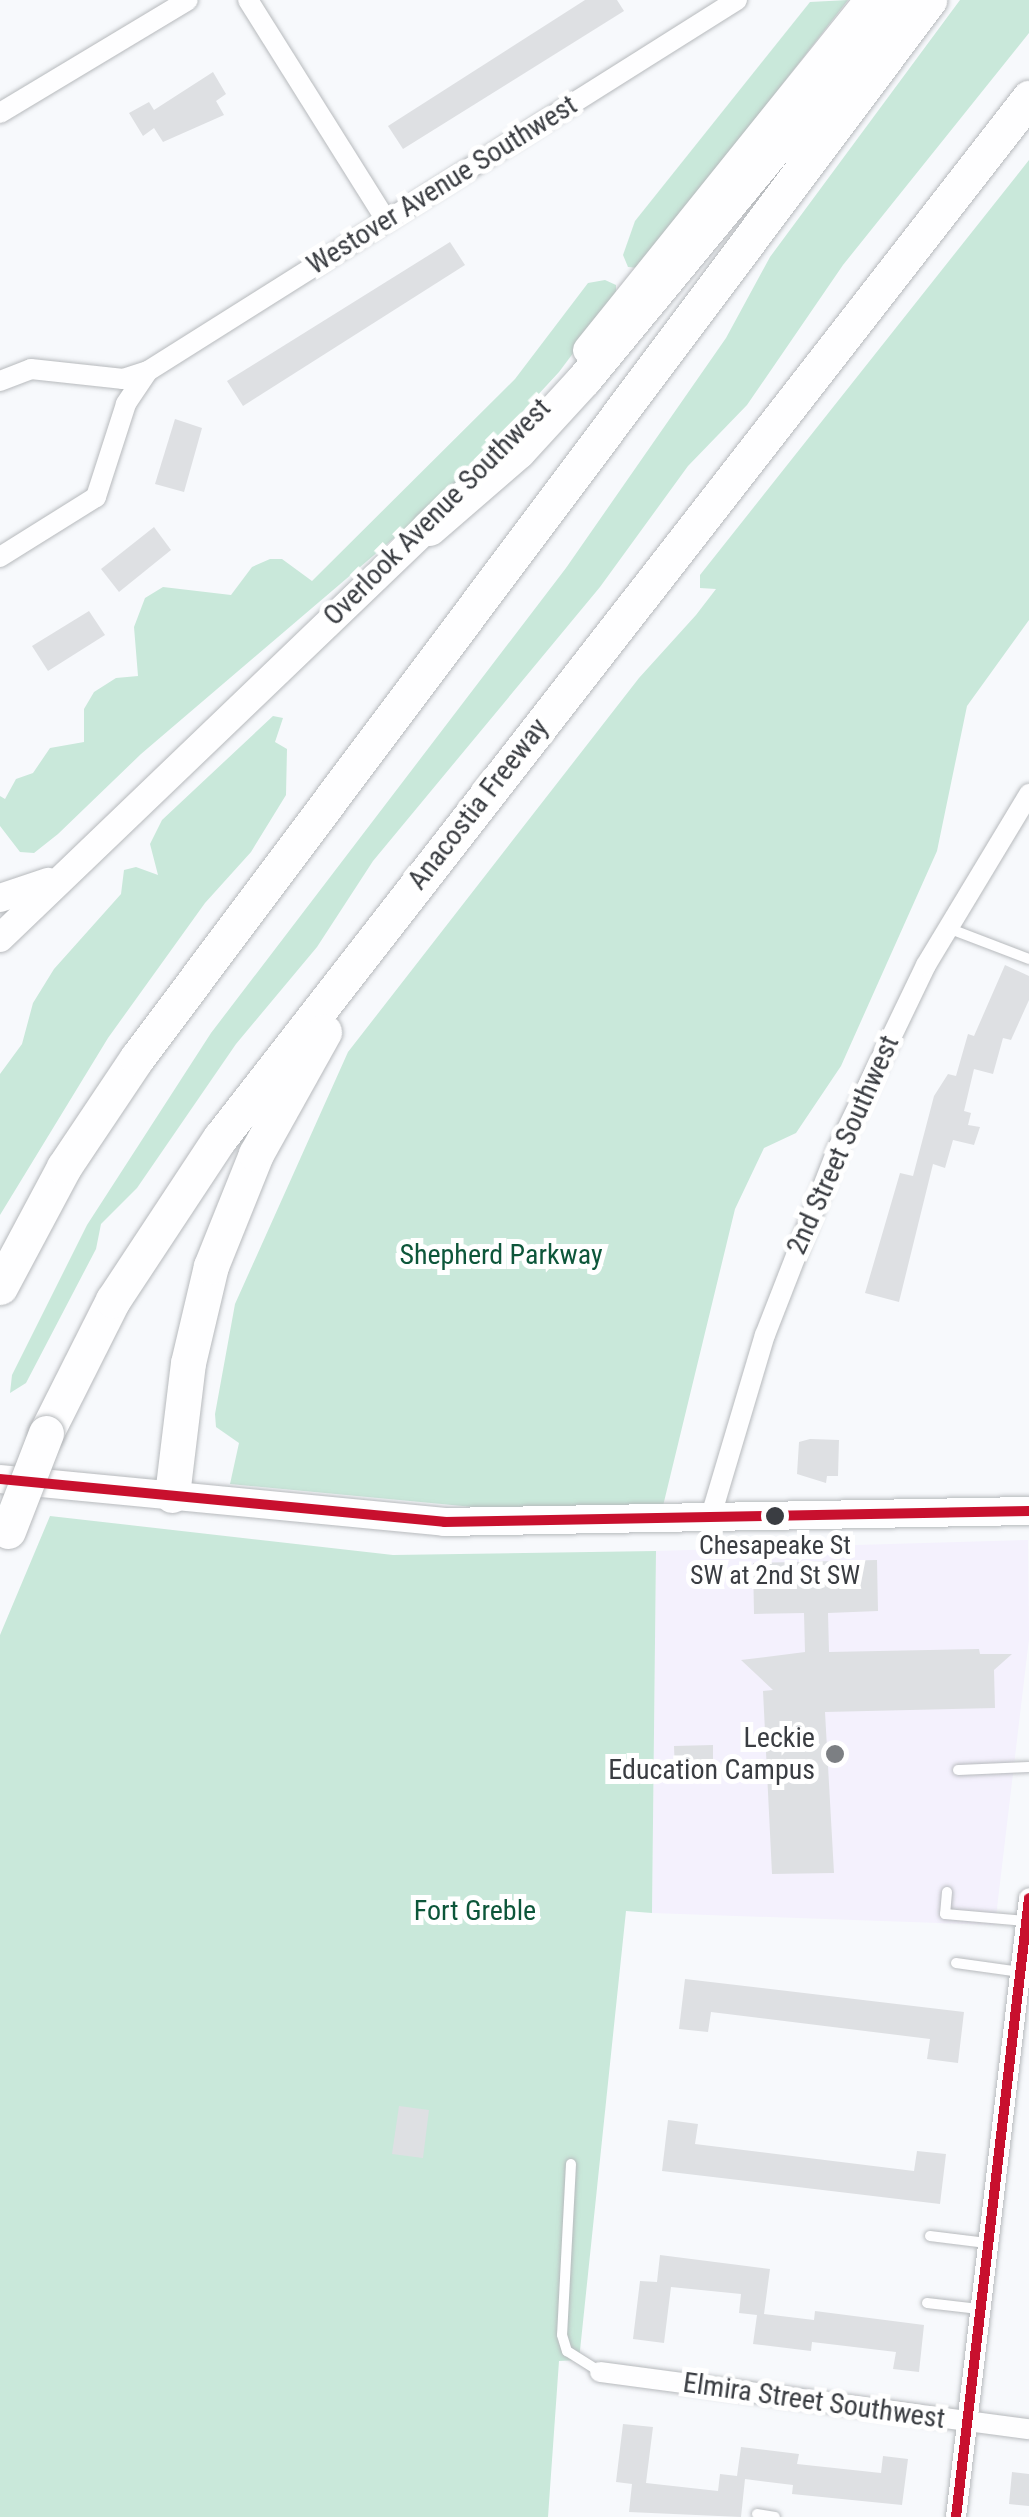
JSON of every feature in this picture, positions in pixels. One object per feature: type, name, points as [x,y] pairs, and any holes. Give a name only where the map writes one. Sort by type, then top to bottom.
[{"type":"highway","points":[[429,528],[518,451],[584,380],[896,0]]},
{"type":"highway","points":[[0,1288],[64,1168],[137,1058],[929,0]]},
{"type":"highway","name":"Anacostia Freeway","points":[[4,1543],[46,1433],[103,1317],[194,1174],[1029,98]]},
{"type":"highway","points":[[172,1496],[198,1314],[256,1154],[337,1009],[487,792]]},
{"type":"street","points":[[0,114],[188,0]]},
{"type":"street","points":[[248,0],[386,220]]},
{"type":"street","name":"Westover Avenue Southwest","points":[[0,381],[32,369],[123,379],[148,371],[737,0]]},
{"type":"street","name":"Overlook Avenue Southwest","points":[[0,938],[54,880],[429,528],[544,405],[868,0]]},
{"type":"street","name":"Westover Avenue Southwest","points":[[0,557],[96,497],[126,404],[148,371]]},
{"type":"street","name":"2nd Street Southwest","points":[[710,1519],[749,1382],[811,1213],[946,927],[1026,806]]},
{"type":"street","points":[[0,898],[54,880]]},
{"type":"street","points":[[0,1478],[444,1522],[1029,1511]]},
{"type":"street","points":[[956,2517],[1029,1898]]},
{"type":"street","points":[[1006,2090],[1029,2093]]},
{"type":"street","name":"Elmira Street Southwest","points":[[600,2372],[1029,2430]]},
{"type":"lane","points":[[946,927],[1029,959]]},
{"type":"lane","points":[[958,1770],[1029,1767]]},
{"type":"lane","points":[[946,1892],[945,1914],[1026,1921]]},
{"type":"lane","points":[[956,1963],[1020,1972]]},
{"type":"lane","points":[[572,2164],[562,2335],[567,2351],[600,2372]]},
{"type":"lane","points":[[930,2236],[987,2243]]},
{"type":"lane","points":[[927,2303],[979,2309]]},
{"type":"lane","points":[[757,2514],[775,2517]]},
{"type":"shaded area","name":"Leckie Education Campus","points":[[1028,1540],[1029,1639],[995,1925],[652,1913],[656,1551]]},
{"type":"green space","points":[[848,0],[639,268],[628,267],[623,255],[635,221],[810,2]]},
{"type":"green space","points":[[960,0],[1029,0],[1029,33],[843,265],[747,405],[688,466],[600,587],[373,861],[317,947],[236,1044],[137,1188],[101,1224],[96,1249],[26,1383],[10,1393],[12,1375],[87,1225],[211,1033],[566,568],[726,338],[770,257]]},
{"type":"green space","name":"Shepherd Parkway","points":[[1029,160],[1029,620],[967,706],[937,851],[841,1066],[796,1133],[764,1148],[735,1209],[663,1506],[536,1513],[230,1484],[239,1443],[216,1427],[215,1414],[235,1304],[348,1052],[639,678],[716,589],[700,588],[700,575]]},
{"type":"green space","points":[[605,280],[616,285],[616,296],[559,372],[448,492],[141,754],[58,834],[34,853],[20,852],[0,826],[0,796],[5,799],[16,779],[33,773],[50,748],[84,742],[84,709],[94,692],[116,678],[138,676],[134,627],[145,598],[163,587],[231,595],[252,567],[270,559],[282,559],[312,581],[515,379],[588,283]]},
{"type":"green space","points":[[273,716],[283,718],[275,742],[287,749],[286,795],[251,852],[205,903],[108,1038],[0,1215],[0,1074],[22,1044],[33,1003],[54,969],[121,894],[124,870],[136,867],[158,875],[150,844],[162,820]]},
{"type":"green space","name":"Fort Greble","points":[[50,1516],[393,1555],[656,1551],[652,1913],[626,1911],[579,2360],[559,2361],[548,2517],[0,2517],[0,1635]]},
{"type":"building","points":[[585,0],[617,0],[624,11],[403,149],[388,126]]},
{"type":"building","points":[[213,72],[226,94],[216,101],[224,115],[163,142],[154,128],[143,136],[129,113],[149,102],[154,110]]},
{"type":"building","points":[[450,242],[465,265],[243,406],[227,381]]},
{"type":"building","points":[[175,419],[202,428],[184,492],[155,484]]},
{"type":"building","points":[[154,527],[171,550],[119,592],[101,569]]},
{"type":"building","points":[[89,611],[105,635],[48,671],[32,646]]},
{"type":"building","points":[[1005,965],[1029,976],[1029,1000],[1011,1040],[1003,1038],[993,1074],[974,1069],[964,1111],[971,1113],[968,1125],[980,1127],[974,1145],[953,1140],[945,1168],[933,1164],[899,1302],[865,1293],[900,1173],[913,1176],[934,1096],[948,1074],[956,1076],[968,1034],[974,1036]]},
{"type":"building","points":[[839,1440],[838,1476],[827,1476],[826,1483],[797,1474],[799,1442]]},
{"type":"building","points":[[877,1560],[878,1611],[828,1613],[829,1652],[979,1649],[980,1654],[1012,1654],[994,1670],[995,1708],[825,1712],[834,1873],[772,1874],[763,1691],[773,1690],[741,1660],[805,1652],[804,1613],[754,1614],[753,1563]]},
{"type":"building","points":[[713,1745],[713,1774],[675,1774],[674,1746]]},
{"type":"building","points":[[685,1979],[964,2012],[958,2063],[927,2059],[930,2039],[711,2012],[708,2032],[679,2029]]},
{"type":"building","points":[[399,2106],[429,2110],[423,2158],[392,2154]]},
{"type":"building","points":[[668,2120],[698,2124],[695,2144],[914,2171],[917,2151],[946,2154],[940,2204],[662,2171]]},
{"type":"building","points":[[660,2255],[770,2269],[764,2314],[814,2320],[815,2311],[924,2325],[919,2372],[893,2369],[896,2352],[812,2342],[811,2351],[753,2344],[757,2315],[739,2313],[741,2294],[671,2287],[664,2343],[633,2339],[640,2281],[657,2282]]},
{"type":"building","points":[[623,2424],[653,2427],[646,2483],[718,2491],[720,2474],[737,2476],[741,2447],[799,2454],[797,2464],[881,2473],[883,2456],[908,2459],[902,2505],[792,2494],[793,2485],[745,2479],[741,2517],[629,2512],[632,2484],[616,2482]]},
{"type":"building","points":[[1012,2472],[1029,2474],[1029,2506],[1009,2504]]},
{"type":"transit line","points":[[0,1479],[444,1522],[1029,1511]]},
{"type":"transit line","points":[[956,2517],[1029,1898]]},
{"type":"place","name":"Chesapeake St SW at 2nd St SW","points":[[775,1516]]},
{"type":"place","name":"Leckie Education Campus","points":[[835,1754]]}]
